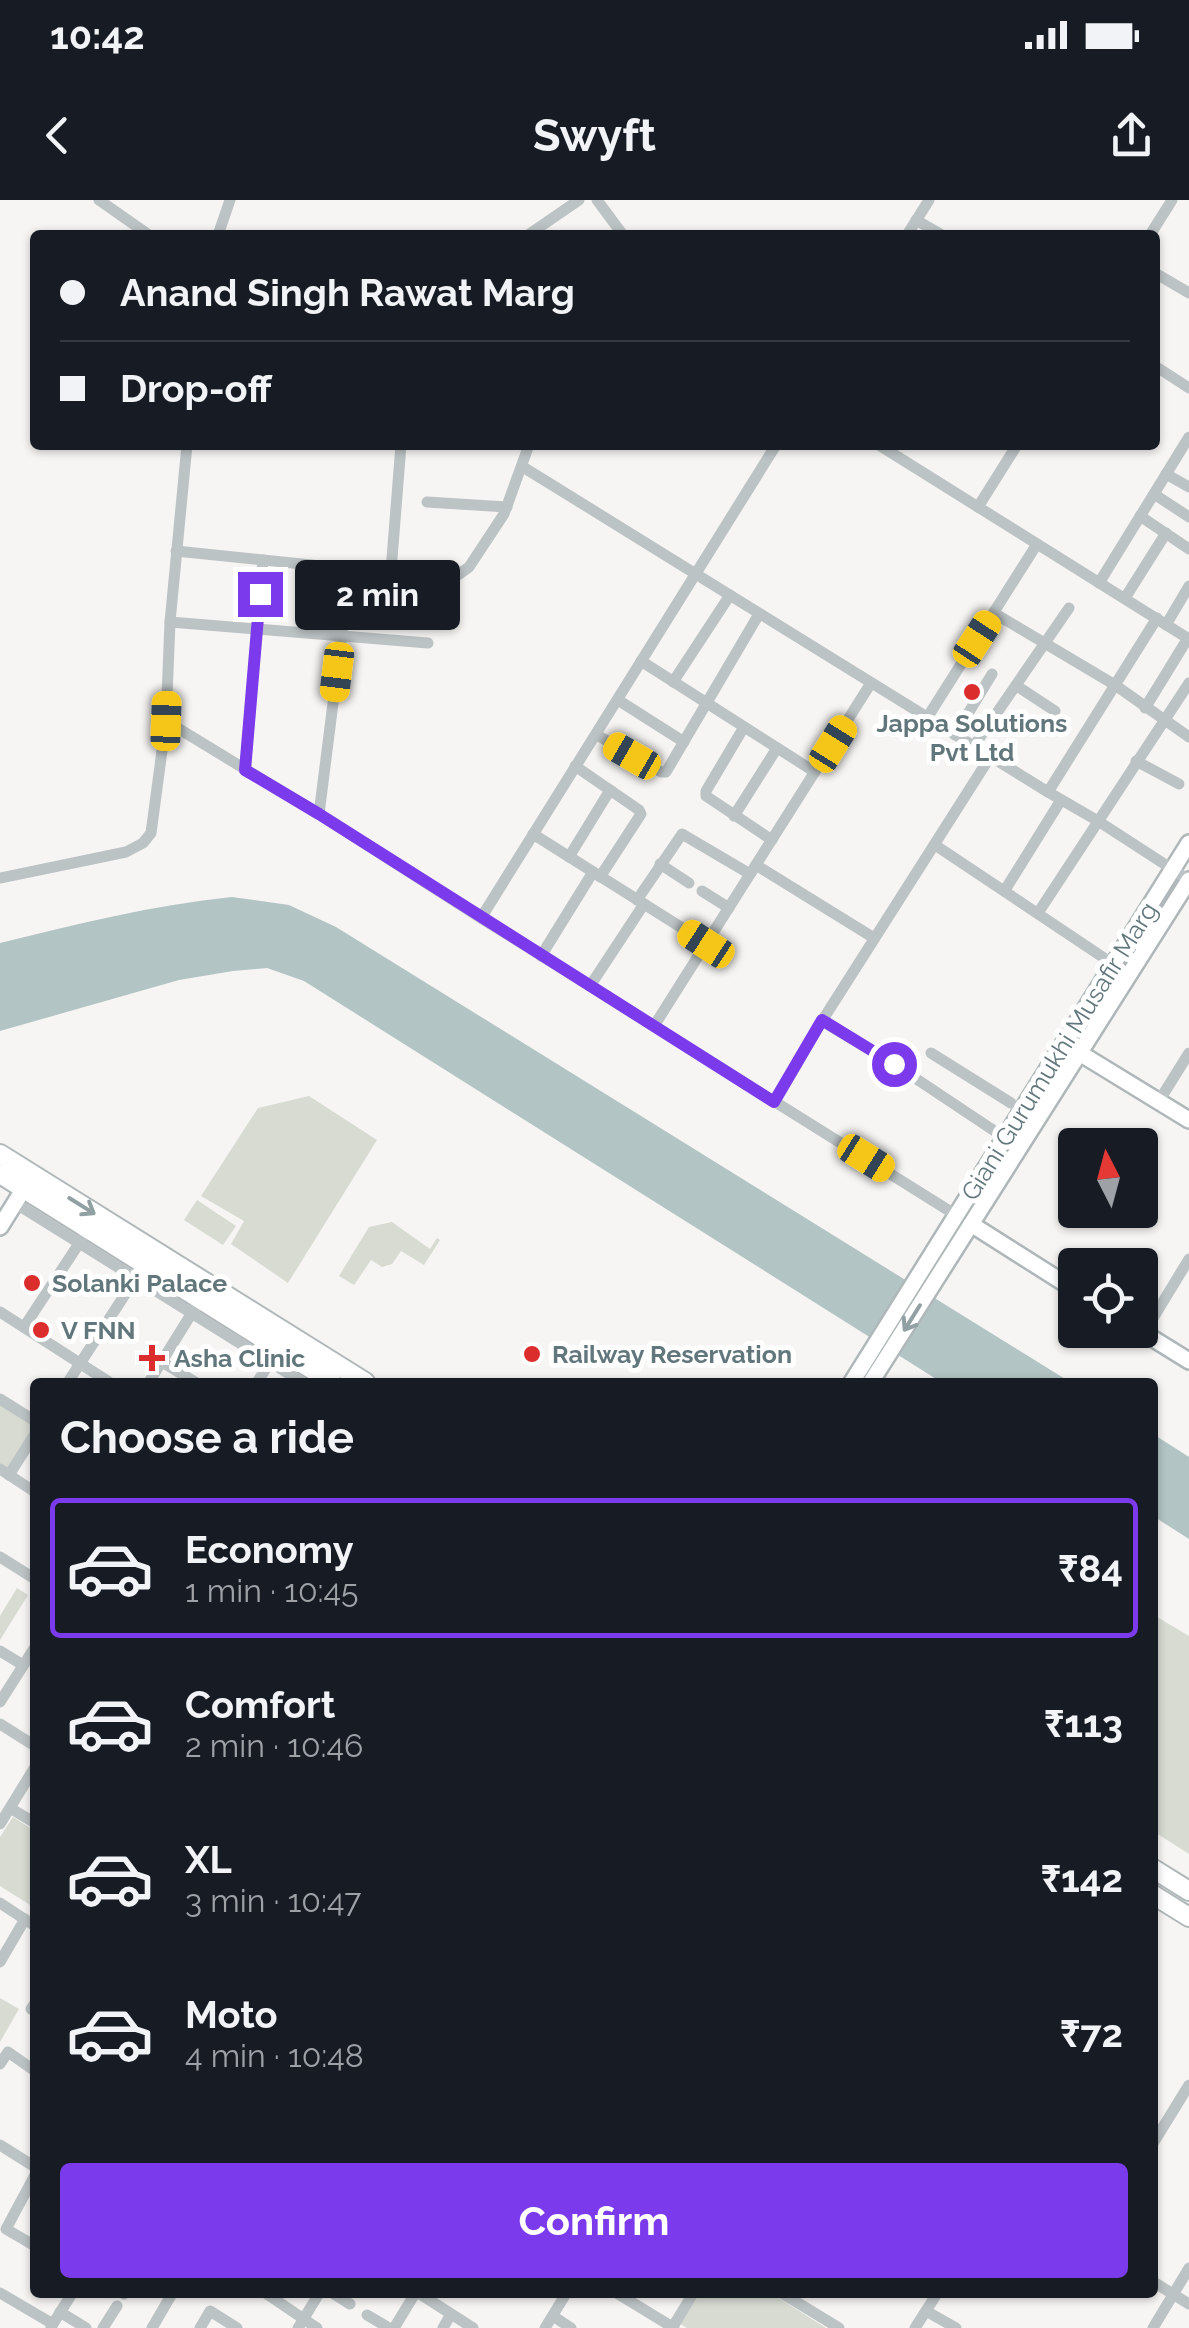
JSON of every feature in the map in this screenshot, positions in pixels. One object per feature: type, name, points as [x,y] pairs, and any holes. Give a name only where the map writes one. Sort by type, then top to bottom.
[{"type":"main road","points":[[0,1154],[24,1189],[84,1236],[274,1356],[321,1378]]},
{"type":"main road","points":[[0,1174],[358,1378]]},
{"type":"main road","points":[[1158,1872],[1189,1891]]},
{"type":"main road","points":[[1158,1898],[1189,1917]]},
{"type":"street","points":[[99,200],[142,230]]},
{"type":"street","points":[[220,230],[230,200]]},
{"type":"street","points":[[535,230],[579,200]]},
{"type":"street","points":[[597,200],[619,230]]},
{"type":"street","points":[[910,230],[928,200]]},
{"type":"street","points":[[1153,230],[1172,200]]},
{"type":"street","points":[[916,220],[933,230]]},
{"type":"street","points":[[1160,275],[1189,293]]},
{"type":"street","points":[[1160,369],[1189,388]]},
{"type":"street","points":[[1100,583],[1189,437]]},
{"type":"street","points":[[0,878],[126,852],[152,833],[166,721],[170,622],[186,450]]},
{"type":"street","points":[[391,570],[402,450]]},
{"type":"street","points":[[176,551],[350,569],[450,575],[465,571],[504,514],[528,450]]},
{"type":"street","points":[[480,918],[773,450]]},
{"type":"street","points":[[888,450],[1189,638],[1145,708]]},
{"type":"street","points":[[978,507],[1015,450]]},
{"type":"street","points":[[523,467],[1189,880]]},
{"type":"street","points":[[1166,474],[1189,486]]},
{"type":"street","points":[[1154,494],[1189,517]]},
{"type":"street","points":[[427,502],[507,508]]},
{"type":"street","points":[[1140,516],[1189,549]]},
{"type":"street","points":[[1125,598],[1166,534]]},
{"type":"street","points":[[927,718],[1038,544]]},
{"type":"street","points":[[245,770],[263,560]]},
{"type":"street","points":[[319,814],[350,569]]},
{"type":"street","points":[[1048,792],[1115,685],[1189,586]]},
{"type":"street","points":[[673,682],[730,596]]},
{"type":"street","points":[[974,746],[1068,608]]},
{"type":"street","points":[[994,612],[1115,685],[1189,736]]},
{"type":"street","points":[[597,735],[666,772],[759,614]]},
{"type":"street","points":[[170,622],[428,643]]},
{"type":"street","points":[[641,662],[815,772]]},
{"type":"street","points":[[955,735],[992,674]]},
{"type":"street","points":[[654,1026],[871,683]]},
{"type":"street","points":[[1038,913],[1189,683]]},
{"type":"street","points":[[1016,686],[1055,712]]},
{"type":"street","points":[[618,700],[684,742]]},
{"type":"street","points":[[166,721],[956,1215]]},
{"type":"street","points":[[744,727],[705,793],[772,840]]},
{"type":"street","points":[[734,816],[777,748]]},
{"type":"street","points":[[774,1102],[990,757]]},
{"type":"street","points":[[1136,761],[1179,784]]},
{"type":"street","points":[[541,956],[641,814],[575,766]]},
{"type":"street","points":[[569,857],[610,790]]},
{"type":"street","points":[[1006,890],[1061,800]]},
{"type":"street","points":[[533,834],[706,944]]},
{"type":"street","points":[[590,986],[660,864],[682,834],[874,938]]},
{"type":"street","name":"Giani Gurumukhi Musafir Marg","points":[[937,1263],[956,1215],[1189,843]]},
{"type":"street","points":[[935,844],[1113,964]]},
{"type":"street","points":[[660,864],[689,883]]},
{"type":"street","name":"Giani Gurumukhi Musafir Marg","points":[[937,1263],[971,1224],[1189,880]]},
{"type":"street","points":[[702,891],[729,908]]},
{"type":"street","points":[[822,1020],[1005,1138]]},
{"type":"street","points":[[1064,1043],[1189,1120]]},
{"type":"street","points":[[931,1053],[1011,1103]]},
{"type":"street","points":[[1159,1101],[1189,1053]]},
{"type":"street","points":[[0,1227],[24,1189]]},
{"type":"street","points":[[971,1224],[1058,1279]]},
{"type":"street","points":[[24,1327],[84,1236]]},
{"type":"street","points":[[1158,1313],[1184,1281],[1189,1260]]},
{"type":"street","points":[[873,1370],[937,1263]]},
{"type":"street","points":[[71,1378],[140,1272]]},
{"type":"street","points":[[152,1378],[195,1306]]},
{"type":"street","points":[[0,1312],[103,1378]]},
{"type":"street","points":[[1158,1342],[1189,1362]]},
{"type":"street","points":[[260,1378],[274,1356],[298,1378]]},
{"type":"street","points":[[162,1362],[188,1378]]},
{"type":"street","points":[[0,1399],[30,1418]]},
{"type":"street","points":[[30,1440],[4,1472],[30,1489]]},
{"type":"street","points":[[0,1557],[30,1573]]},
{"type":"street","points":[[0,1652],[23,1666]]},
{"type":"street","points":[[0,1702],[30,1655]]},
{"type":"street","points":[[0,1724],[30,1743]]},
{"type":"street","points":[[0,1824],[30,1775]]},
{"type":"street","points":[[10,1808],[30,1820]]},
{"type":"street","points":[[0,1903],[30,1922],[0,1962]]},
{"type":"street","points":[[0,2064],[8,2052],[30,2067]]},
{"type":"street","points":[[1158,2135],[1189,2086]]},
{"type":"street","points":[[0,2145],[30,2160]]},
{"type":"street","points":[[30,2185],[6,2229],[30,2243]]},
{"type":"street","points":[[1153,2328],[1189,2268]]},
{"type":"street","points":[[1158,2285],[1189,2304]]},
{"type":"street","points":[[0,2293],[51,2326],[68,2298]]},
{"type":"street","points":[[103,2328],[122,2298]]},
{"type":"street","points":[[152,2328],[170,2298]]},
{"type":"street","points":[[271,2298],[301,2324],[317,2328]]},
{"type":"street","points":[[301,2324],[316,2298]]},
{"type":"street","points":[[340,2298],[350,2304]]},
{"type":"street","points":[[367,2315],[391,2328],[412,2298]]},
{"type":"street","points":[[426,2298],[473,2328]]},
{"type":"street","points":[[564,2298],[549,2322],[572,2328]]},
{"type":"street","points":[[624,2298],[673,2328],[690,2298]]},
{"type":"street","points":[[790,2298],[838,2328]]},
{"type":"street","points":[[916,2328],[934,2298]]},
{"type":"street","points":[[926,2311],[956,2328]]},
{"type":"street","points":[[60,2312],[86,2328]]},
{"type":"street","points":[[200,2328],[210,2312],[237,2328]]},
{"type":"street","points":[[442,2328],[451,2314]]},
{"type":"shaded area","points":[[232,897],[289,905],[336,927],[1064,1378],[935,1378],[304,981],[267,968],[179,980],[0,1031],[0,943]]},
{"type":"shaded area","points":[[309,1096],[377,1140],[288,1283],[231,1244],[244,1221],[201,1196],[258,1108]]},
{"type":"shaded area","points":[[197,1200],[236,1226],[223,1245],[184,1220]]},
{"type":"shaded area","points":[[392,1222],[430,1249],[437,1238],[440,1240],[424,1265],[401,1251],[392,1264],[382,1267],[371,1260],[354,1285],[339,1276],[369,1227]]},
{"type":"shaded area","points":[[0,1404],[30,1422],[30,1433],[8,1470],[0,1465]]},
{"type":"shaded area","points":[[1158,1437],[1189,1457],[1189,1539],[1158,1519]]},
{"type":"shaded area","points":[[17,1588],[28,1595],[0,1640],[0,1616]]},
{"type":"shaded area","points":[[1158,1618],[1189,1636],[1189,1854],[1158,1834]]},
{"type":"shaded area","points":[[13,1817],[30,1828],[30,1905],[0,1886],[0,1837]]},
{"type":"shaded area","points":[[0,1998],[19,2009],[0,2042]]},
{"type":"shaded area","points":[[697,2298],[778,2298],[826,2328],[687,2328],[680,2324]]},
{"type":"place","name":"Jappa Solutions Pvt Ltd","points":[[972,692]]},
{"type":"place","name":"Solanki Palace","points":[[32,1283]]},
{"type":"place","name":"V FNN","points":[[41,1330]]},
{"type":"place","name":"Railway Reservation","points":[[532,1354]]},
{"type":"place","name":"Asha Clinic","points":[[152,1358]]},
{"type":"route","points":[[260,594],[245,770],[774,1102],[822,1020],[894,1064]]}]
